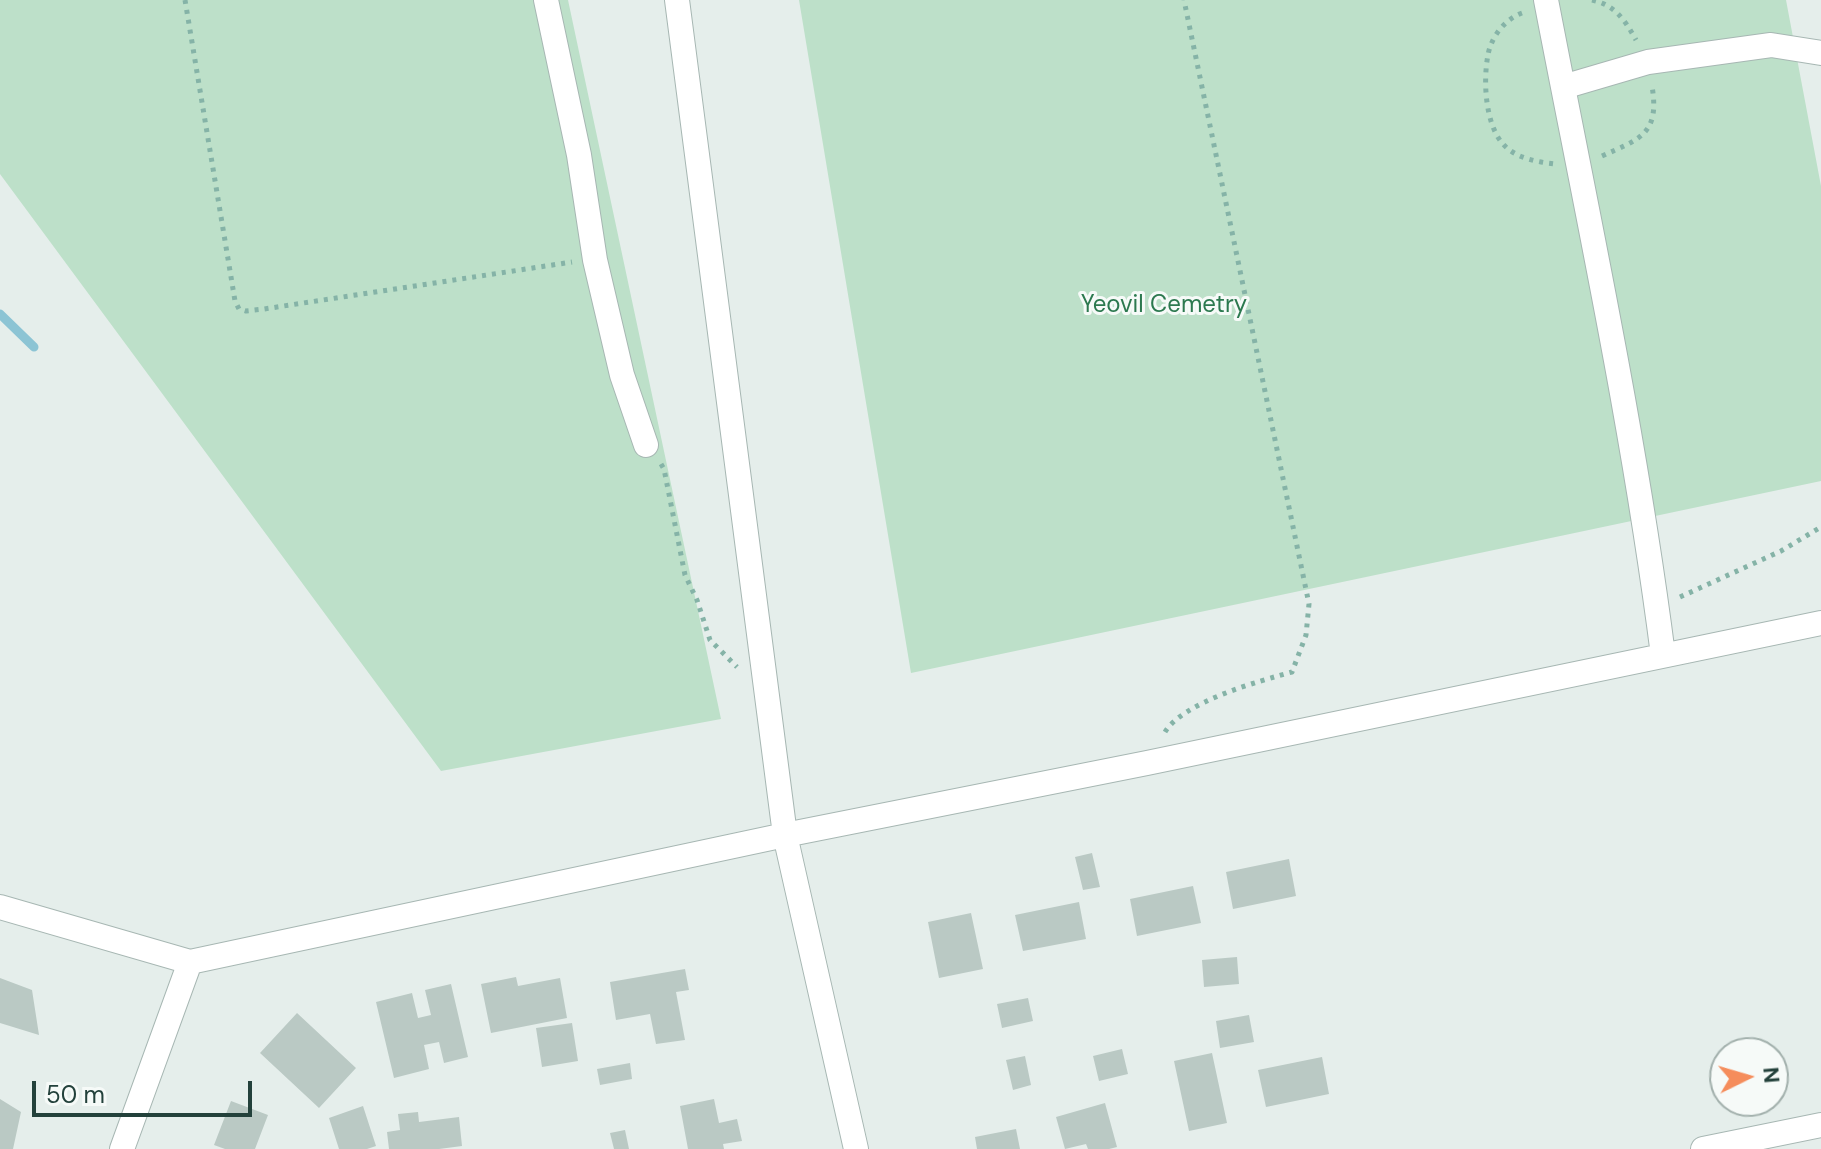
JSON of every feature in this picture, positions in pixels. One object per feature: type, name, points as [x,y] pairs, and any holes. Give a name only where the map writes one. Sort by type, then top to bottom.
[{"type":"street","points":[[546,0],[579,155],[595,260],[622,375],[646,445]]},
{"type":"street","points":[[677,0],[785,835],[856,1149]]},
{"type":"street","points":[[1547,2],[1624,410],[1663,655]]},
{"type":"street","points":[[1563,87],[1648,62],[1731,50],[1771,45],[1821,53]]},
{"type":"street","points":[[0,907],[190,962],[785,835],[1821,623]]},
{"type":"street","points":[[122,1149],[190,962]]},
{"type":"street","points":[[1703,1149],[1821,1125]]},
{"type":"path","points":[[185,0],[232,285],[239,309],[264,309],[595,260]]},
{"type":"path","points":[[1147,763],[1169,725],[1186,711],[1248,685],[1292,672],[1306,635],[1309,604],[1184,0]]},
{"type":"path","points":[[1547,2],[1516,15],[1502,26],[1495,39],[1488,53],[1488,118],[1503,144],[1523,157],[1579,167]]},
{"type":"path","points":[[646,445],[664,469],[685,575],[710,640],[768,700]]},
{"type":"path","points":[[1656,606],[1781,551],[1821,527]]},
{"type":"green space","points":[[0,0],[568,0],[721,719],[441,771],[0,174]]},
{"type":"green space","name":"Yeovil Cemetry","points":[[799,0],[1786,0],[1821,186],[1821,481],[911,673]]},
{"type":"building","points":[[1092,853],[1100,887],[1083,890],[1075,857]]},
{"type":"building","points":[[1289,859],[1296,896],[1233,909],[1226,872]]},
{"type":"building","points":[[1193,886],[1201,923],[1137,936],[1130,899]]},
{"type":"building","points":[[1079,902],[1086,939],[1023,951],[1015,915]]},
{"type":"building","points":[[971,913],[983,969],[939,978],[928,922]]},
{"type":"building","points":[[1237,957],[1239,984],[1204,987],[1202,960]]},
{"type":"building","points":[[685,969],[689,990],[676,992],[685,1040],[656,1044],[650,1014],[616,1020],[610,982]]},
{"type":"building","points":[[516,977],[518,986],[560,978],[567,1018],[491,1033],[481,984]]},
{"type":"building","points":[[0,978],[32,990],[39,1035],[0,1023]]},
{"type":"building","points":[[451,984],[468,1057],[444,1063],[439,1042],[424,1045],[429,1069],[394,1078],[376,1002],[412,993],[418,1018],[431,1015],[425,990]]},
{"type":"building","points":[[1028,998],[1033,1021],[1002,1028],[997,1004]]},
{"type":"building","points":[[297,1013],[356,1068],[319,1108],[260,1053]]},
{"type":"building","points":[[1249,1015],[1254,1042],[1220,1048],[1216,1021]]},
{"type":"building","points":[[572,1023],[578,1061],[542,1067],[536,1028]]},
{"type":"building","points":[[1122,1049],[1128,1074],[1099,1081],[1093,1056]]},
{"type":"building","points":[[1212,1053],[1227,1123],[1189,1131],[1174,1061]]},
{"type":"building","points":[[1025,1056],[1031,1085],[1013,1090],[1006,1060]]},
{"type":"building","points":[[1322,1057],[1329,1094],[1266,1107],[1258,1070]]},
{"type":"building","points":[[630,1063],[632,1079],[600,1085],[597,1069]]},
{"type":"building","points":[[0,1099],[21,1112],[13,1149],[0,1149]]},
{"type":"building","points":[[714,1099],[719,1123],[737,1119],[742,1141],[723,1144],[724,1149],[688,1149],[680,1106]]},
{"type":"building","points":[[231,1101],[268,1115],[255,1149],[225,1149],[214,1145]]},
{"type":"building","points":[[1105,1103],[1117,1147],[1088,1149],[1086,1144],[1065,1149],[1056,1117]]},
{"type":"building","points":[[363,1106],[376,1146],[339,1149],[329,1118]]},
{"type":"building","points":[[418,1112],[419,1122],[459,1117],[462,1146],[389,1149],[387,1132],[400,1130],[398,1114]]},
{"type":"building","points":[[1016,1129],[1020,1149],[977,1149],[975,1137]]},
{"type":"building","points":[[625,1130],[629,1149],[614,1149],[610,1133]]},
{"type":"waterway","points":[[0,314],[34,347]]}]
